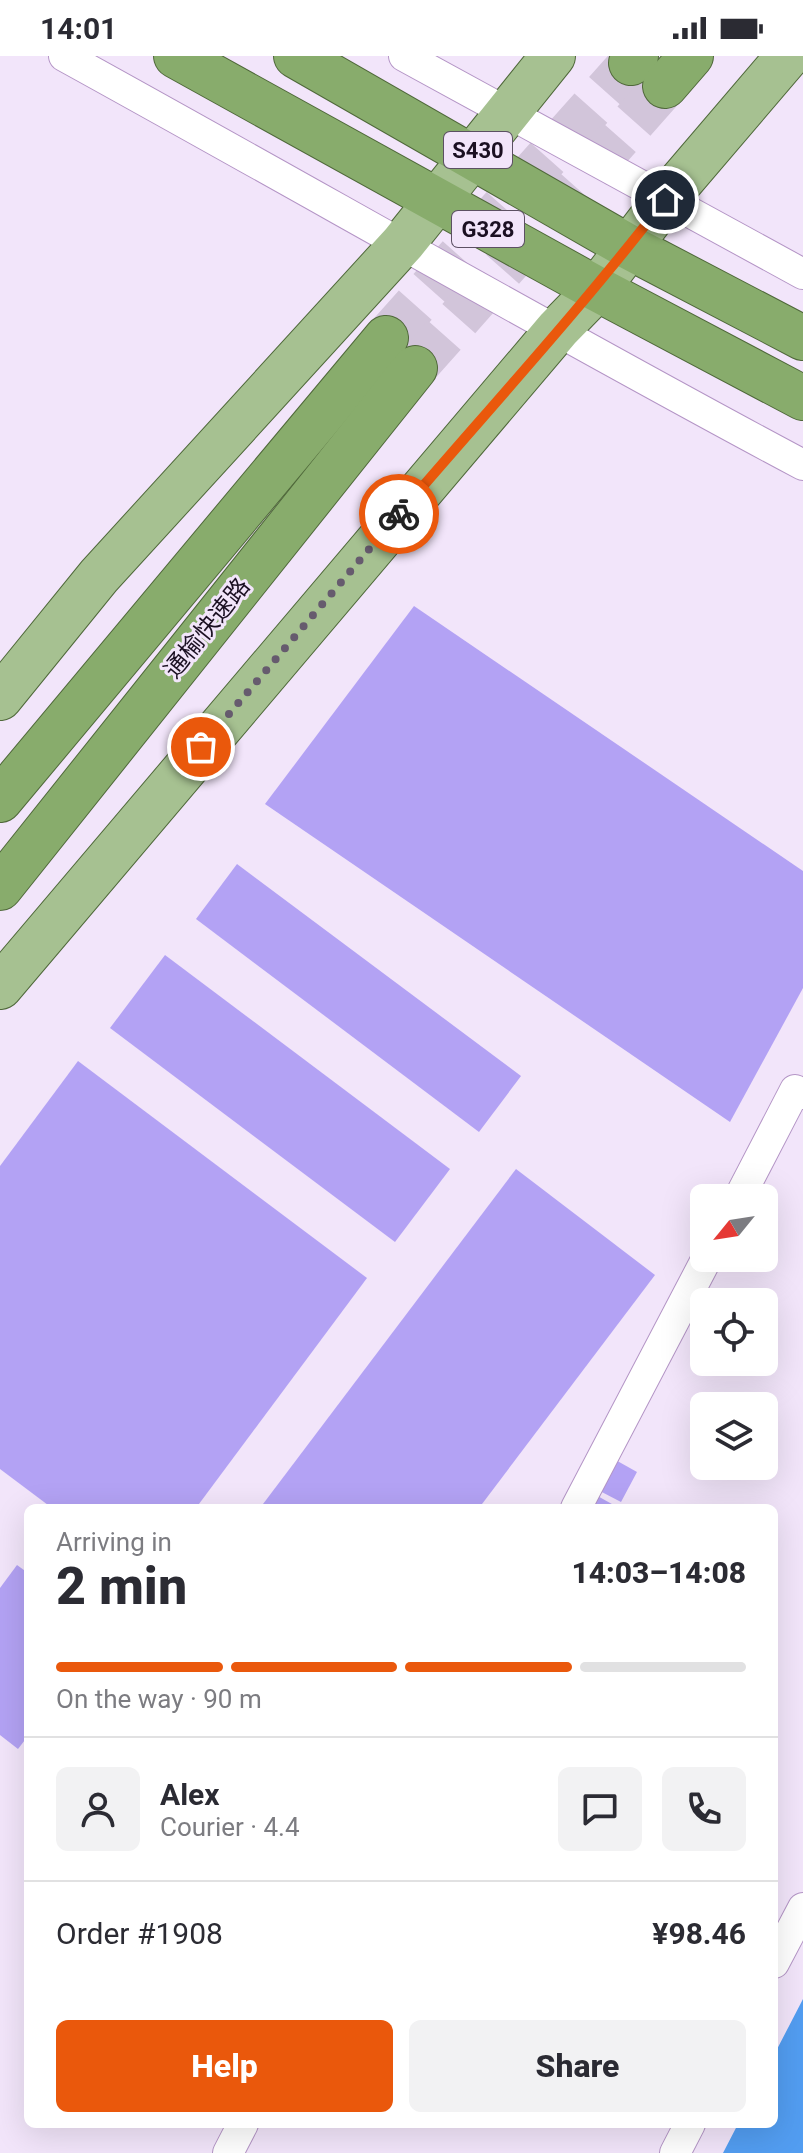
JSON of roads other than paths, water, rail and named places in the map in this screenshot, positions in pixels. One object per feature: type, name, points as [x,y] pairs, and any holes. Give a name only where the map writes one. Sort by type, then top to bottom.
[{"type":"highway","name":"G328","points":[[176,56],[597,289],[803,398]]},
{"type":"highway","name":"G328","points":[[296,56],[474,155],[629,247],[803,338]]},
{"type":"highway","name":"通榆快速路","points":[[0,800],[400,353],[0,888]]},
{"type":"main road","name":"S430","points":[[403,243],[553,56]]},
{"type":"main road","points":[[0,987],[558,329],[597,289],[665,200],[788,56]]},
{"type":"main road","points":[[0,698],[99,576],[403,243]]},
{"type":"street","points":[[64,56],[558,329],[638,378],[803,465]]},
{"type":"street","points":[[404,56],[803,274]]},
{"type":"street","points":[[746,1184],[795,1090],[803,1094]]},
{"type":"street","points":[[578,1504],[700,1272]]},
{"type":"street","points":[[778,1955],[803,1908]]},
{"type":"street","points":[[228,2153],[241,2128]]},
{"type":"street","points":[[675,2153],[688,2128]]},
{"type":"water","points":[[803,1999],[803,2153],[723,2153],[736,2128],[778,2128],[778,2047]]},
{"type":"tunnel","points":[[386,338],[631,63]]},
{"type":"tunnel","points":[[415,368],[665,86]]}]
